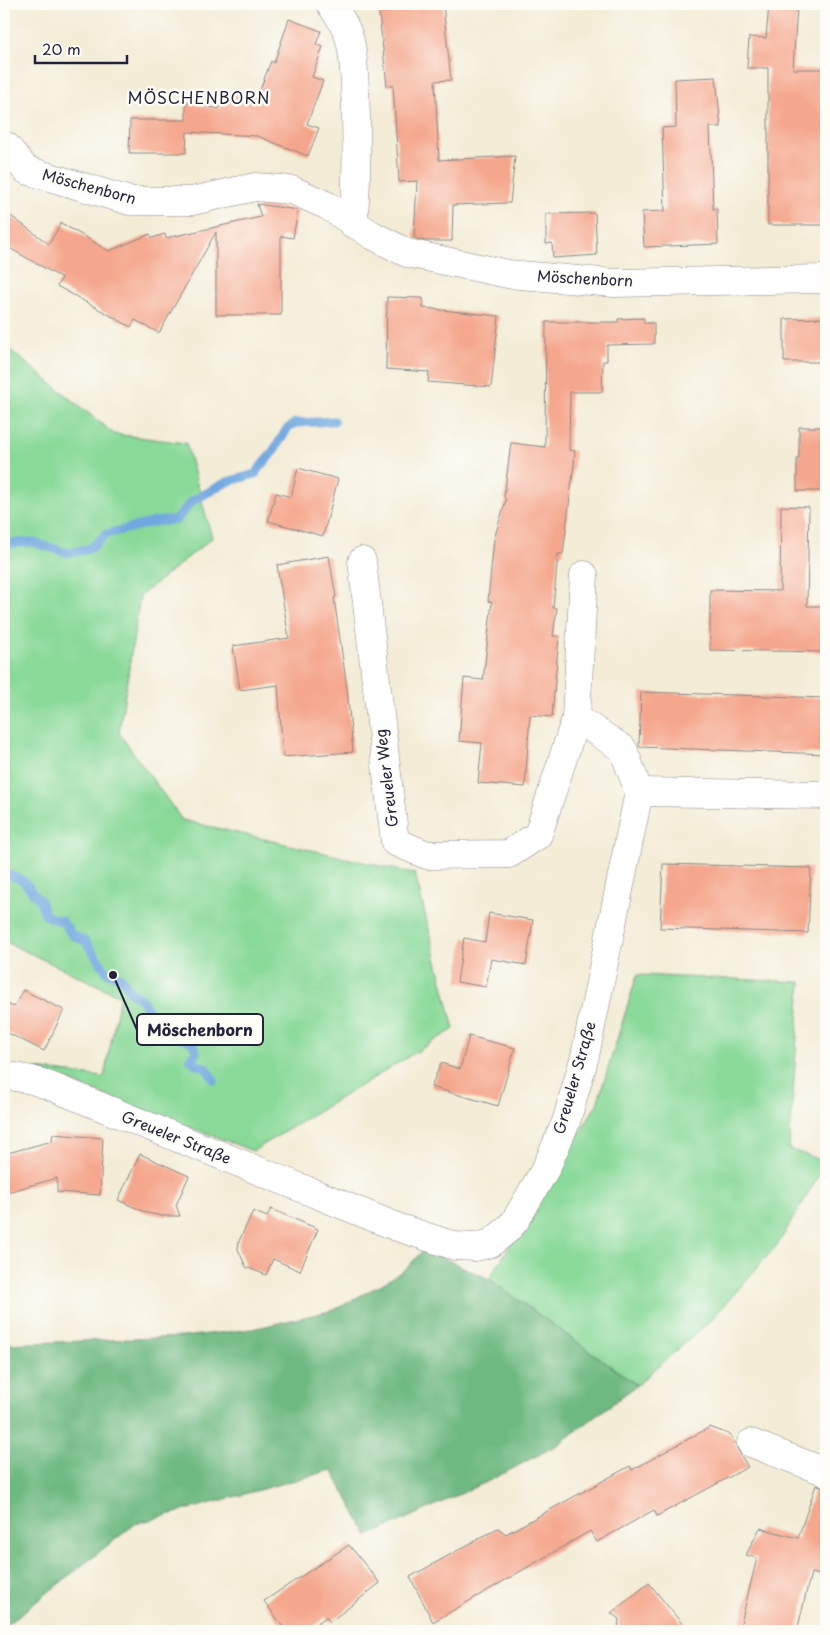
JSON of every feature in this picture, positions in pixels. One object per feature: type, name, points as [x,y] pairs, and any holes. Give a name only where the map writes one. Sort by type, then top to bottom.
[{"type":"street","points":[[330,4],[340,17],[349,37],[353,60],[356,108],[357,190],[353,224]]},
{"type":"street","name":"Möschenborn","points":[[6,146],[26,170],[130,200],[192,201],[255,187],[292,190],[328,206],[353,224],[407,253],[508,274],[614,283],[826,279]]},
{"type":"street","name":"Greueler Weg","points":[[362,560],[395,842],[427,855],[509,854],[538,835],[576,718],[584,575]]},
{"type":"street","points":[[576,718],[623,749],[639,792],[826,795]]},
{"type":"street","name":"Greueler Straße","points":[[4,1075],[32,1080],[50,1086],[397,1227],[455,1246],[476,1247],[491,1243],[515,1221],[546,1168],[566,1122],[585,1056],[639,792]]},
{"type":"street","points":[[751,1443],[826,1472]]},
{"type":"green space","points":[[4,345],[114,434],[186,443],[212,538],[140,596],[119,733],[182,820],[415,874],[454,1029],[253,1151],[36,1069],[104,1077],[120,996],[4,941]]},
{"type":"green space","points":[[637,975],[801,982],[789,1149],[826,1163],[778,1244],[711,1320],[637,1385],[489,1279],[597,1104]]},
{"type":"green space","points":[[424,1249],[489,1279],[637,1385],[559,1444],[493,1479],[368,1536],[332,1470],[135,1524],[4,1627],[4,1344],[182,1337],[253,1329],[334,1310],[407,1268]]},
{"type":"building","points":[[378,4],[443,4],[451,80],[435,81],[439,160],[515,156],[510,203],[453,205],[452,241],[425,241],[414,238],[417,181],[399,182],[393,85],[387,86]]},
{"type":"building","points":[[769,5],[797,7],[793,69],[826,69],[826,225],[768,225],[768,68],[747,68],[749,37],[766,38]]},
{"type":"building","points":[[289,19],[321,31],[316,44],[323,47],[312,77],[323,81],[307,124],[319,128],[308,156],[257,136],[187,132],[186,153],[129,153],[130,120],[186,120],[186,102],[219,109],[222,92],[258,95],[271,61],[274,63]]},
{"type":"building","points":[[716,77],[721,127],[710,127],[713,209],[717,209],[718,244],[644,247],[642,212],[665,211],[662,128],[676,127],[675,79]]},
{"type":"building","points":[[257,204],[298,210],[293,238],[281,236],[281,315],[216,315],[216,232],[159,333],[135,320],[131,327],[57,286],[62,278],[4,245],[4,211],[49,244],[61,223],[109,251],[150,234],[152,238],[165,234],[166,238],[261,217]]},
{"type":"building","points":[[595,213],[597,255],[553,258],[552,243],[546,244],[546,214]]},
{"type":"building","points":[[387,297],[423,298],[423,308],[499,316],[491,387],[428,382],[429,372],[386,369]]},
{"type":"building","points":[[644,318],[644,323],[654,323],[654,344],[607,345],[607,361],[603,361],[602,392],[570,392],[569,450],[575,451],[563,554],[558,554],[553,608],[557,608],[553,636],[559,636],[552,717],[530,715],[525,787],[478,783],[482,743],[459,741],[464,678],[483,680],[492,602],[488,601],[494,539],[506,500],[504,497],[511,443],[545,447],[546,322],[618,322],[618,319]]},
{"type":"building","points":[[826,318],[826,362],[784,362],[784,319]]},
{"type":"building","points":[[799,427],[826,427],[826,491],[797,491]]},
{"type":"building","points":[[298,468],[338,479],[323,536],[268,521],[276,493],[291,497]]},
{"type":"building","points":[[781,506],[809,507],[807,606],[826,606],[826,652],[710,650],[710,590],[780,591]]},
{"type":"building","points":[[329,556],[336,597],[334,598],[347,688],[353,752],[283,757],[278,685],[240,690],[233,646],[289,638],[277,565]]},
{"type":"building","points":[[641,692],[826,698],[826,754],[639,747]]},
{"type":"building","points":[[663,864],[811,868],[808,933],[660,928]]},
{"type":"building","points":[[489,913],[533,920],[526,965],[491,959],[486,987],[457,982],[464,938],[485,942]]},
{"type":"building","points":[[23,990],[64,1010],[44,1051],[4,1031],[4,1002],[14,1007]]},
{"type":"building","points":[[469,1036],[515,1048],[498,1106],[431,1087],[441,1063],[460,1069]]},
{"type":"building","points":[[53,1134],[103,1138],[100,1195],[57,1192],[57,1178],[4,1193],[4,1154],[52,1141]]},
{"type":"building","points":[[140,1154],[189,1176],[176,1205],[180,1216],[162,1216],[147,1213],[118,1200]]},
{"type":"building","points":[[271,1209],[318,1229],[300,1271],[273,1259],[266,1275],[246,1267],[238,1249],[239,1241],[253,1211],[267,1217]]},
{"type":"building","points":[[710,1427],[731,1435],[748,1467],[657,1516],[654,1510],[597,1542],[590,1531],[433,1622],[410,1577],[498,1528],[506,1534],[630,1466],[632,1470]]},
{"type":"building","points":[[816,1485],[826,1487],[826,1576],[811,1573],[797,1631],[739,1631],[757,1558],[746,1555],[760,1528],[798,1538]]},
{"type":"building","points":[[349,1545],[380,1583],[330,1622],[326,1617],[306,1631],[286,1631],[264,1601]]},
{"type":"building","points":[[649,1583],[688,1631],[618,1631],[619,1619],[611,1613]]},
{"type":"waterway","points":[[4,544],[31,542],[69,553],[91,548],[106,534],[154,522],[176,520],[192,501],[227,482],[255,474],[272,453],[287,429],[295,423],[334,421]]},
{"type":"waterway","name":"Möschenborn","points":[[4,870],[6,873],[24,882],[40,900],[46,915],[62,921],[72,935],[85,941],[107,972],[121,978],[132,993],[142,1000],[149,1011],[156,1031],[161,1035],[183,1038],[191,1042],[195,1047],[196,1053],[190,1059],[197,1065],[205,1067],[214,1080]]},
{"type":"place","name":"Möschenborn","points":[[113,975]]},
{"type":"district","name":"MÖSCHENBORN","points":[[199,98]]}]
